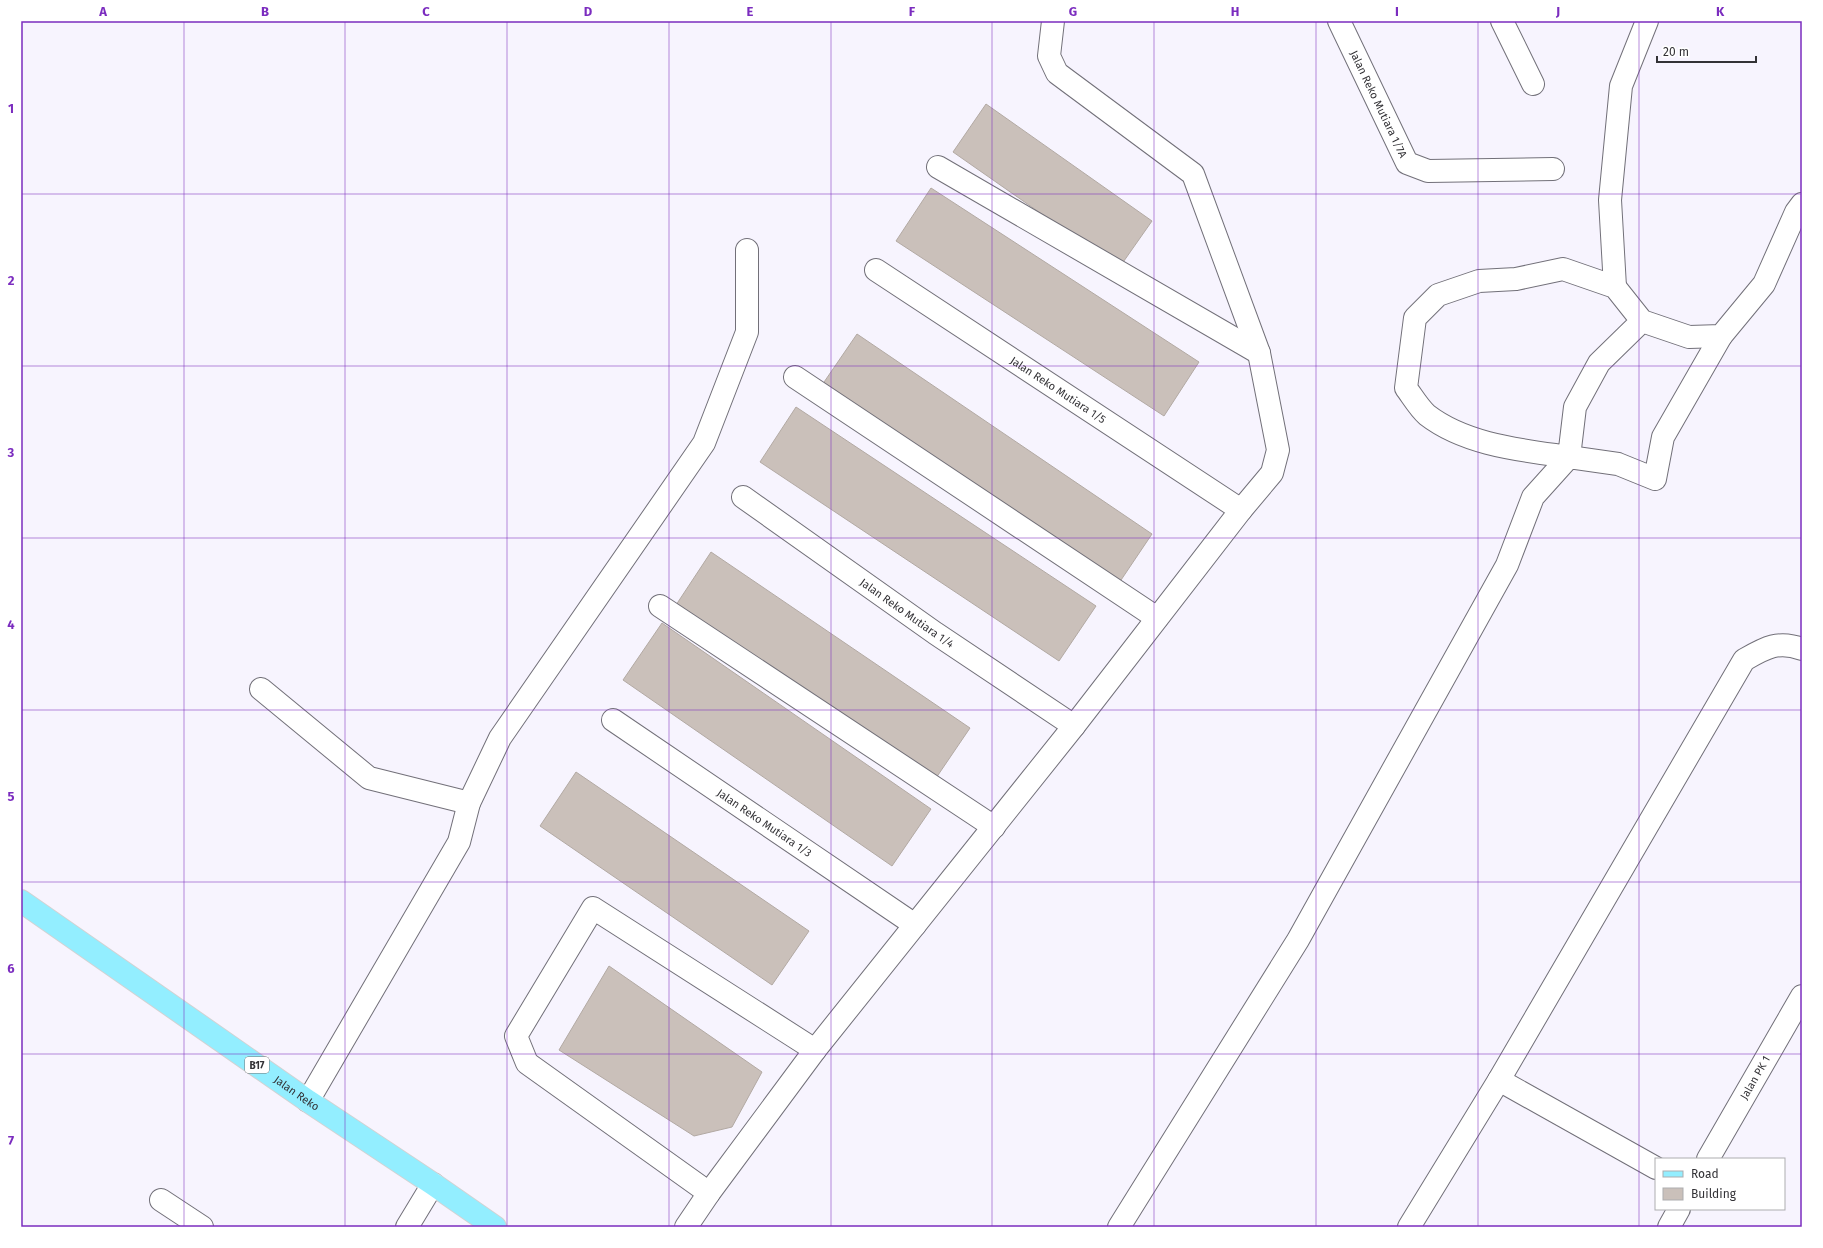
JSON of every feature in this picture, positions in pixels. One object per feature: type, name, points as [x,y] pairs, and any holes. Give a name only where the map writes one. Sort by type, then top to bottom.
[{"type":"main road","name":"Jalan Reko","points":[[21,901],[308,1101],[495,1227]]},
{"type":"street","points":[[686,1227],[709,1193],[815,1050],[1074,726],[1241,510],[1272,473],[1278,450],[1259,353],[1193,174],[1057,73],[1049,56],[1053,21]]},
{"type":"street","name":"Jalan Reko Mutiara 1/7A","points":[[1338,21],[1407,163],[1428,170],[1553,169]]},
{"type":"street","points":[[1502,21],[1533,84]]},
{"type":"street","points":[[1615,287],[1610,200],[1621,86],[1647,21]]},
{"type":"street","points":[[938,167],[1259,353]]},
{"type":"street","points":[[1721,336],[1689,337],[1642,321],[1615,287],[1563,269],[1516,279],[1479,281],[1438,294],[1415,318],[1406,388],[1426,414],[1462,435],[1519,450],[1618,464],[1655,479],[1663,437],[1721,336],[1764,284],[1796,212],[1802,204]]},
{"type":"street","points":[[308,1101],[459,842],[469,803],[500,738],[704,443],[746,332],[747,250]]},
{"type":"street","name":"Jalan Reko Mutiara 1/5","points":[[876,270],[1241,510]]},
{"type":"street","points":[[1119,1227],[1298,940],[1507,565],[1533,496],[1569,457],[1575,407],[1599,363],[1642,321]]},
{"type":"street","points":[[795,377],[1157,618]]},
{"type":"street","name":"Jalan Reko Mutiara 1/4","points":[[743,497],[935,633],[1074,726]]},
{"type":"street","points":[[660,606],[994,827]]},
{"type":"street","points":[[1409,1227],[1499,1080],[1744,660],[1769,646],[1793,646],[1802,649]]},
{"type":"street","points":[[261,689],[369,778],[469,803]]},
{"type":"street","name":"Jalan Reko Mutiara 1/3","points":[[613,720],[915,925]]},
{"type":"street","points":[[709,1193],[527,1063],[516,1036],[593,908],[815,1050]]},
{"type":"street","name":"Jalan PK 1","points":[[1709,1158],[1802,996]]},
{"type":"street","points":[[1499,1080],[1655,1167]]},
{"type":"street","points":[[408,1227],[433,1184]]},
{"type":"street","points":[[161,1200],[202,1227]]},
{"type":"building","points":[[986,104],[1152,221],[1119,268],[953,152]]},
{"type":"building","points":[[931,188],[1199,362],[1164,416],[896,241]]},
{"type":"building","points":[[857,334],[1152,534],[1117,586],[822,385]]},
{"type":"building","points":[[796,407],[1096,606],[1059,661],[760,462]]},
{"type":"building","points":[[711,552],[970,728],[934,781],[676,605]]},
{"type":"building","points":[[662,623],[931,809],[892,866],[623,680]]},
{"type":"building","points":[[576,772],[809,931],[772,985],[540,826]]},
{"type":"building","points":[[609,966],[762,1072],[732,1127],[694,1136],[559,1050]]}]
